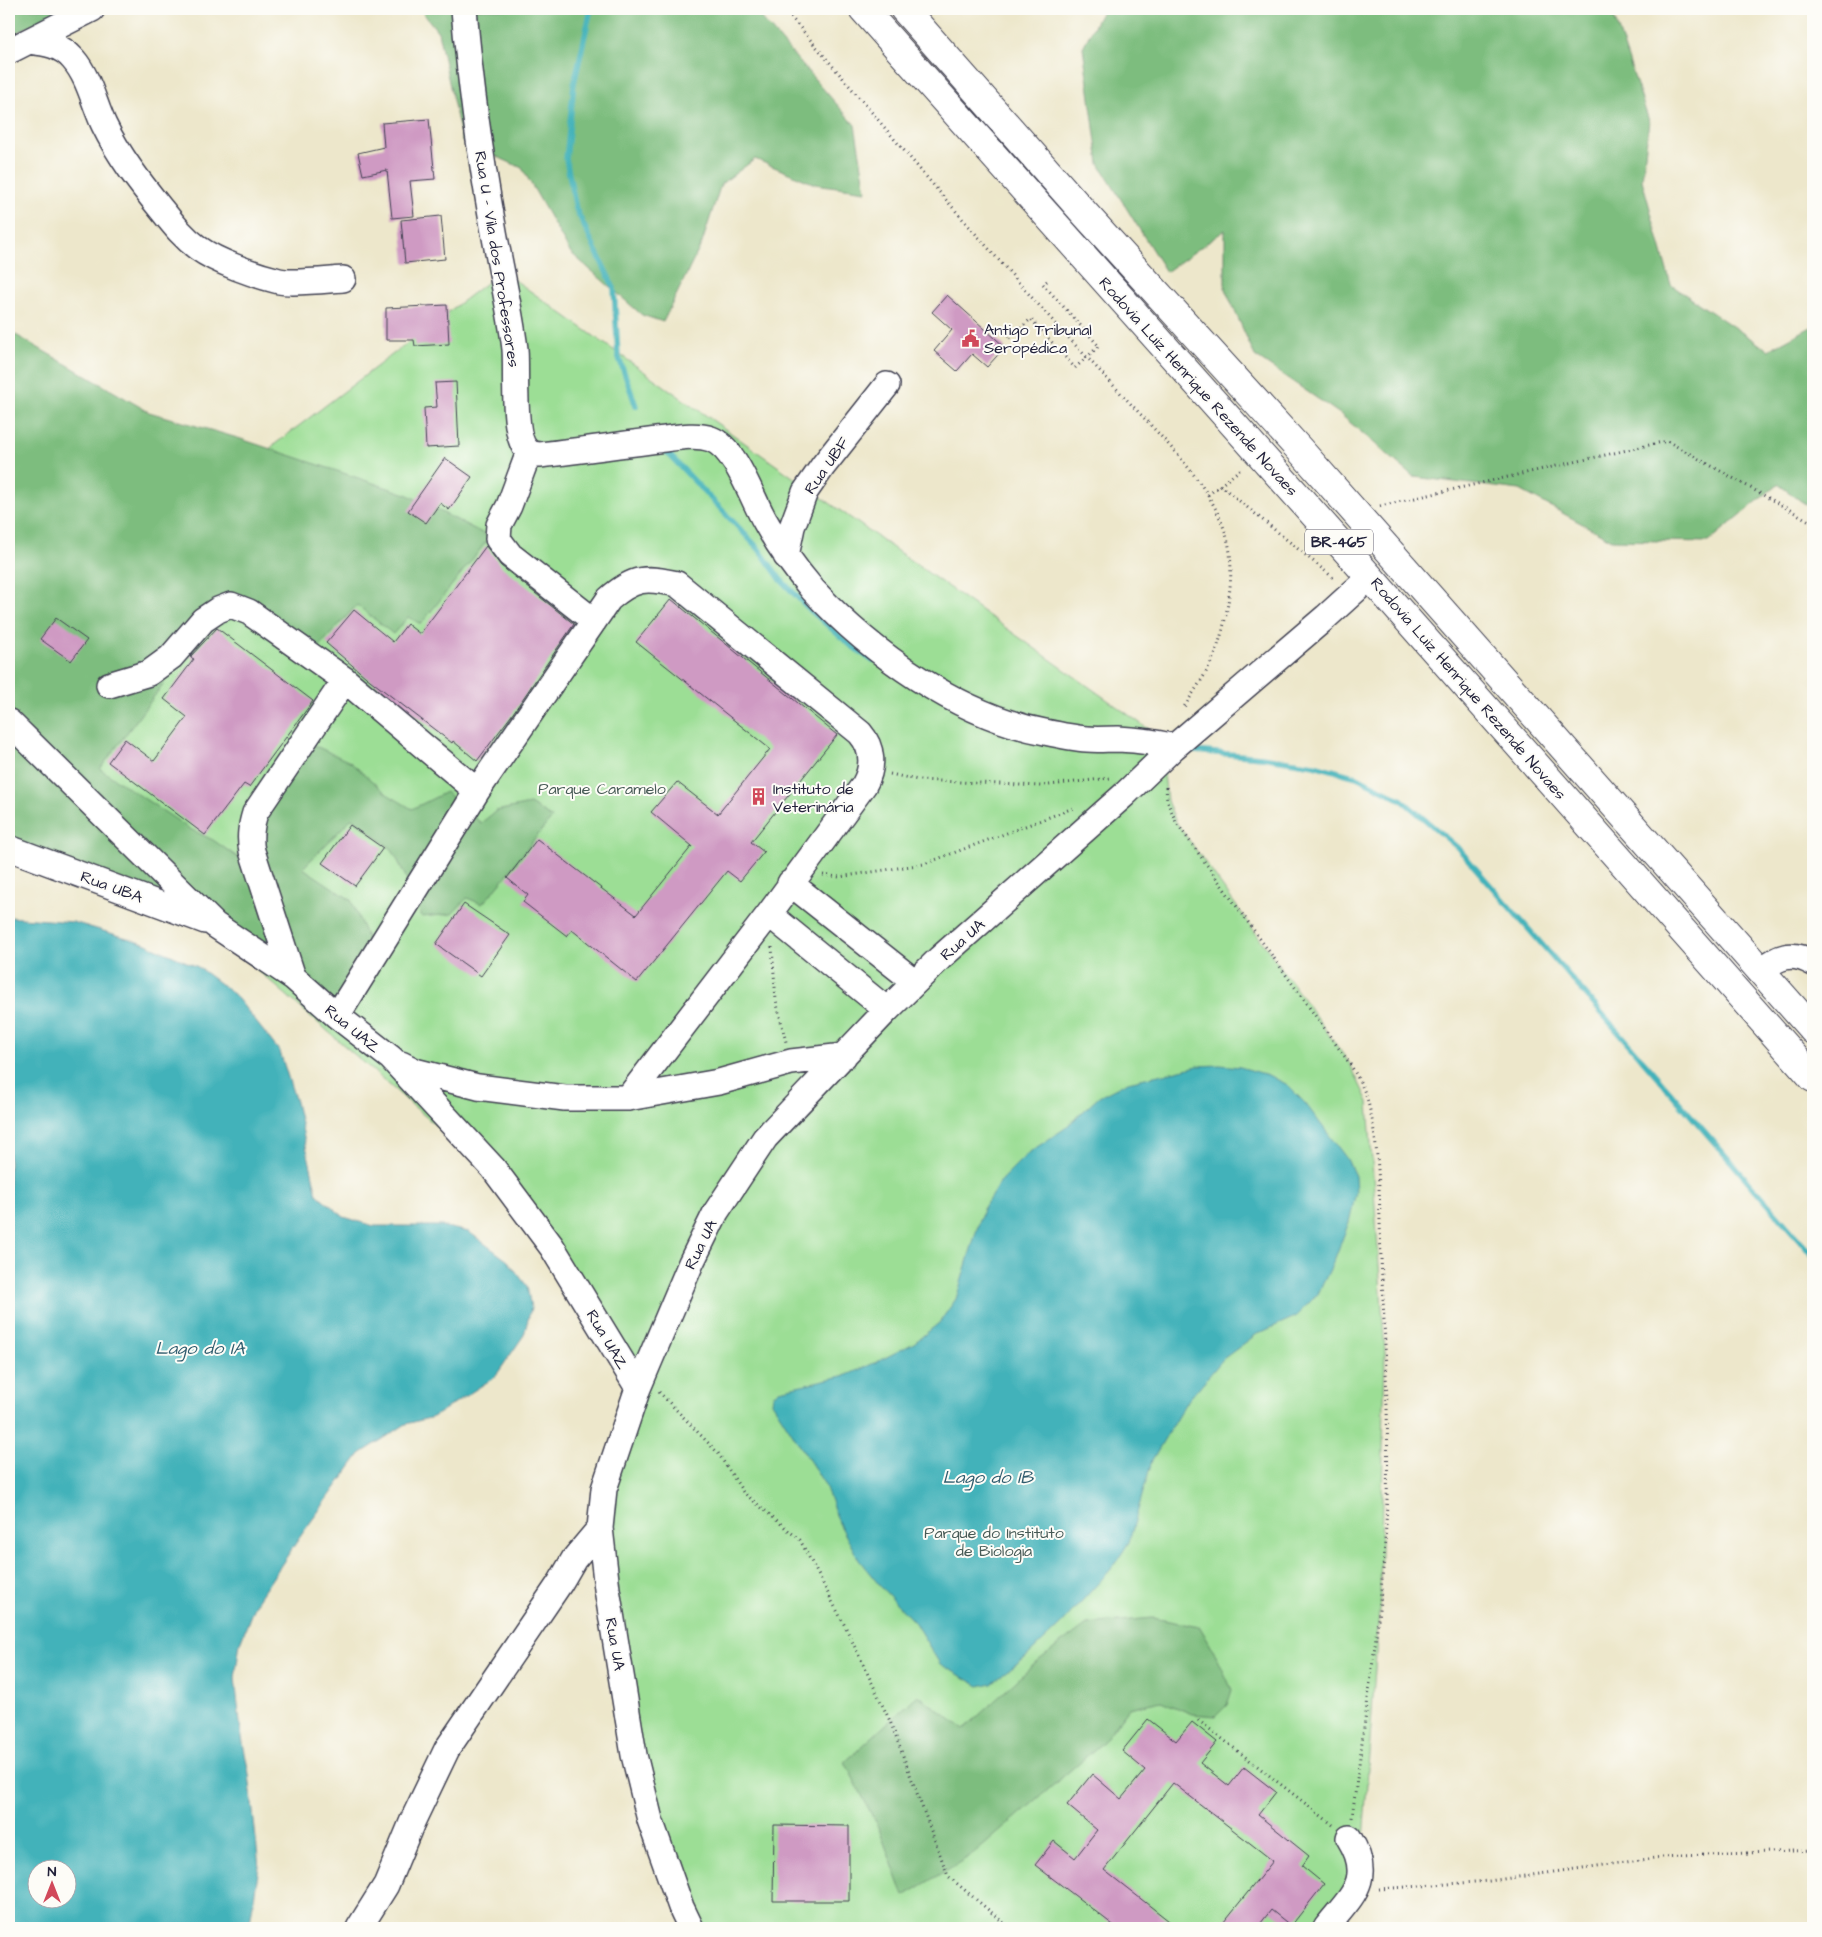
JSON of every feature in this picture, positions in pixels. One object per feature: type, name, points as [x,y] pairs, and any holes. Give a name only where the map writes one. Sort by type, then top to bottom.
[{"type":"highway","name":"Rodovia Luiz Henrique Rezende Novaes","points":[[863,9],[1370,576],[1813,1078]]},
{"type":"highway","name":"Rodovia Luiz Henrique Rezende Novaes","points":[[904,9],[1354,512],[1813,1030]]},
{"type":"lane","points":[[19,46],[92,9]]},
{"type":"lane","name":"Rua U - Vila dos Professores","points":[[464,9],[475,114],[493,227],[511,320],[516,370],[518,429],[522,444],[529,452]]},
{"type":"lane","points":[[19,46],[53,45],[72,58],[79,67],[117,150],[151,197],[184,237],[200,249],[215,258],[281,282],[344,279]]},
{"type":"lane","name":"Rua UBF","points":[[786,556],[792,526],[805,492],[823,466],[887,385]]},
{"type":"lane","points":[[594,621],[510,555],[498,539],[499,525],[509,506],[529,452],[540,455],[679,438],[710,438],[718,442],[728,453],[764,520],[786,556],[813,589],[866,639],[897,663],[946,695],[984,712],[1043,732],[1088,740],[1131,740],[1157,743],[1183,730]]},
{"type":"lane","name":"Rua UA","points":[[691,1928],[681,1907],[650,1820],[634,1755],[607,1589],[600,1528],[604,1489],[641,1381],[691,1263],[716,1212],[765,1138],[915,982],[940,958],[1156,778],[1183,730],[1326,617],[1370,576]]},
{"type":"lane","points":[[338,1016],[478,790],[609,599],[623,586],[634,581],[656,580],[677,584],[860,733],[868,745],[871,756],[870,770],[864,785],[769,914],[628,1098]]},
{"type":"lane","points":[[110,685],[149,673],[171,657],[202,620],[218,610],[230,606],[249,612],[345,680],[478,790]]},
{"type":"lane","points":[[293,977],[249,839],[255,813],[345,680]]},
{"type":"lane","name":"Rua UAZ","points":[[9,722],[215,925],[293,977],[391,1058],[494,1168],[552,1247],[641,1381]]},
{"type":"lane","name":"Rua UBA","points":[[9,848],[215,925]]},
{"type":"lane","points":[[794,878],[915,982]]},
{"type":"lane","points":[[769,914],[887,1010]]},
{"type":"lane","points":[[1760,971],[1781,957],[1794,956],[1813,963]]},
{"type":"lane","points":[[391,1058],[414,1072],[478,1087],[565,1098],[628,1098],[719,1082],[791,1062],[844,1056]]},
{"type":"lane","points":[[359,1928],[386,1885],[413,1820],[447,1749],[560,1583],[574,1558],[600,1528]]},
{"type":"lane","points":[[1326,1928],[1355,1891],[1360,1878],[1358,1852],[1349,1838]]},
{"type":"path","points":[[784,9],[988,248],[1169,445],[1192,472],[1208,495],[1222,522],[1229,545],[1230,580],[1222,632],[1183,730]]},
{"type":"path","points":[[1009,338],[1031,319],[1075,368],[1099,346],[1043,284],[1047,281]]},
{"type":"path","points":[[1354,512],[1666,442],[1813,523]]},
{"type":"path","points":[[1208,495],[1241,469]]},
{"type":"path","points":[[870,770],[918,780],[1041,786],[1156,778],[1176,822],[1350,1064],[1362,1086],[1368,1102],[1373,1127],[1376,1162],[1384,1327],[1387,1500],[1380,1597],[1349,1838]]},
{"type":"path","points":[[794,878],[839,877],[924,864],[1079,806]]},
{"type":"path","points":[[769,914],[776,1000],[791,1062]]},
{"type":"path","points":[[641,1381],[718,1453],[743,1492],[800,1540],[845,1626],[890,1721],[948,1876],[1010,1928]]},
{"type":"path","points":[[1198,1720],[1349,1838]]},
{"type":"path","points":[[1355,1891],[1489,1881],[1662,1857],[1813,1850]]},
{"type":"green space","points":[[9,9],[65,9],[9,36]]},
{"type":"green space","points":[[420,9],[753,9],[855,125],[866,191],[815,184],[755,159],[721,184],[702,243],[663,322],[642,315],[570,252],[522,168],[462,141],[438,32]]},
{"type":"green space","points":[[1103,9],[1608,9],[1615,20],[1649,121],[1642,180],[1671,285],[1768,350],[1813,326],[1813,510],[1778,484],[1708,542],[1612,540],[1520,490],[1414,477],[1340,414],[1255,356],[1225,289],[1225,230],[1166,272],[1099,164],[1083,47]]},
{"type":"green space","points":[[502,271],[1174,747],[1164,773],[1167,801],[1176,822],[1350,1064],[1368,1102],[1385,1353],[1380,1597],[1361,1870],[1326,1928],[691,1928],[650,1820],[600,1528],[638,1388],[480,1164],[222,939],[9,688],[275,444]]},
{"type":"green space","points":[[9,331],[149,412],[241,439],[406,494],[490,537],[421,624],[408,617],[393,634],[357,605],[316,650],[222,597],[153,656],[164,683],[100,769],[190,829],[213,840],[253,868],[262,816],[309,743],[350,762],[387,794],[412,809],[446,792],[481,823],[496,811],[530,804],[552,818],[482,904],[467,898],[452,914],[422,917],[392,849],[352,818],[303,868],[351,900],[373,952],[337,1008],[247,937],[9,843]]},
{"type":"green space","points":[[1153,1618],[1200,1627],[1216,1655],[1232,1690],[1227,1705],[1216,1716],[1192,1714],[1161,1701],[1129,1708],[1103,1742],[975,1853],[904,1896],[879,1829],[845,1762],[918,1695],[964,1729],[1039,1660],[1087,1624]]},
{"type":"water","name":"Lago do IA","points":[[9,917],[73,922],[144,943],[198,967],[234,994],[280,1052],[296,1102],[317,1194],[344,1217],[374,1226],[441,1226],[469,1232],[508,1261],[527,1286],[531,1308],[524,1335],[495,1377],[433,1417],[406,1424],[360,1454],[302,1534],[255,1604],[240,1643],[235,1678],[241,1732],[249,1774],[259,1867],[250,1923],[246,1928],[9,1928]]},
{"type":"water","name":"Lago do IB","points":[[1220,1065],[1240,1067],[1268,1075],[1286,1084],[1305,1103],[1347,1159],[1355,1176],[1356,1192],[1349,1222],[1333,1263],[1318,1294],[1295,1317],[1257,1334],[1223,1359],[1185,1404],[1152,1460],[1129,1542],[1113,1567],[1061,1624],[1024,1659],[992,1683],[979,1686],[940,1664],[915,1623],[880,1586],[859,1560],[839,1523],[825,1485],[772,1402],[773,1395],[779,1390],[847,1375],[914,1343],[939,1323],[956,1299],[983,1209],[1002,1179],[1028,1153],[1064,1129],[1099,1097],[1128,1082],[1198,1066]]},
{"type":"building","points":[[429,119],[435,179],[410,181],[414,216],[392,218],[387,170],[363,175],[358,153],[384,147],[382,123]]},
{"type":"building","points":[[441,216],[445,259],[405,263],[401,220]]},
{"type":"building","name":"Antigo Tribunal Seropédica","points":[[947,295],[1005,347],[987,367],[972,354],[957,371],[934,351],[952,330],[932,312]]},
{"type":"building","points":[[447,305],[449,344],[415,346],[414,340],[386,340],[386,308]]},
{"type":"building","points":[[456,382],[459,446],[426,448],[424,408],[437,407],[435,383]]},
{"type":"building","points":[[445,458],[472,477],[449,510],[440,503],[426,523],[408,511]]},
{"type":"building","points":[[486,546],[501,566],[574,624],[511,716],[477,761],[366,677],[326,643],[354,610],[393,642],[407,624],[420,634]]},
{"type":"building","name":"Instituto de Veterinária","points":[[671,599],[837,735],[751,842],[764,852],[740,881],[727,871],[637,982],[572,930],[567,936],[523,902],[528,895],[507,878],[537,839],[636,915],[692,846],[651,812],[677,782],[718,814],[770,749],[636,642]]},
{"type":"building","points":[[56,618],[87,640],[71,661],[40,639]]},
{"type":"building","points":[[217,628],[313,701],[249,787],[244,784],[205,835],[108,762],[125,739],[154,761],[187,717],[164,699],[194,659],[190,657]]},
{"type":"building","points":[[350,825],[383,848],[355,886],[322,863]]},
{"type":"building","points":[[464,904],[510,935],[481,976],[436,944]]},
{"type":"building","points":[[1148,1719],[1176,1741],[1192,1722],[1217,1742],[1200,1763],[1229,1786],[1244,1767],[1276,1792],[1258,1815],[1309,1856],[1302,1866],[1324,1884],[1291,1926],[1271,1910],[1257,1928],[1219,1928],[1273,1861],[1173,1783],[1104,1870],[1178,1928],[1117,1928],[1035,1865],[1054,1841],[1075,1858],[1097,1830],[1067,1805],[1092,1774],[1121,1799],[1145,1770],[1122,1751]]},
{"type":"building","points":[[774,1825],[849,1826],[849,1901],[773,1901]]},
{"type":"waterway","points":[[591,9],[574,84],[566,159],[576,209],[614,288],[618,355],[636,406]]},
{"type":"waterway","points":[[661,446],[758,548],[781,580],[810,610],[849,644],[873,661]]},
{"type":"waterway","points":[[1183,750],[1261,757],[1314,765],[1357,777],[1402,800],[1458,848],[1813,1256]]},
{"type":"place","name":"Antigo Tribunal Seropédica","points":[[970,338]]},
{"type":"place","name":"Instituto de Veterinária","points":[[759,797]]},
{"type":"park label","name":"Parque Caramelo","points":[[602,788]]},
{"type":"park label","name":"Parque do Instituto de Biologia","points":[[994,1541]]}]
